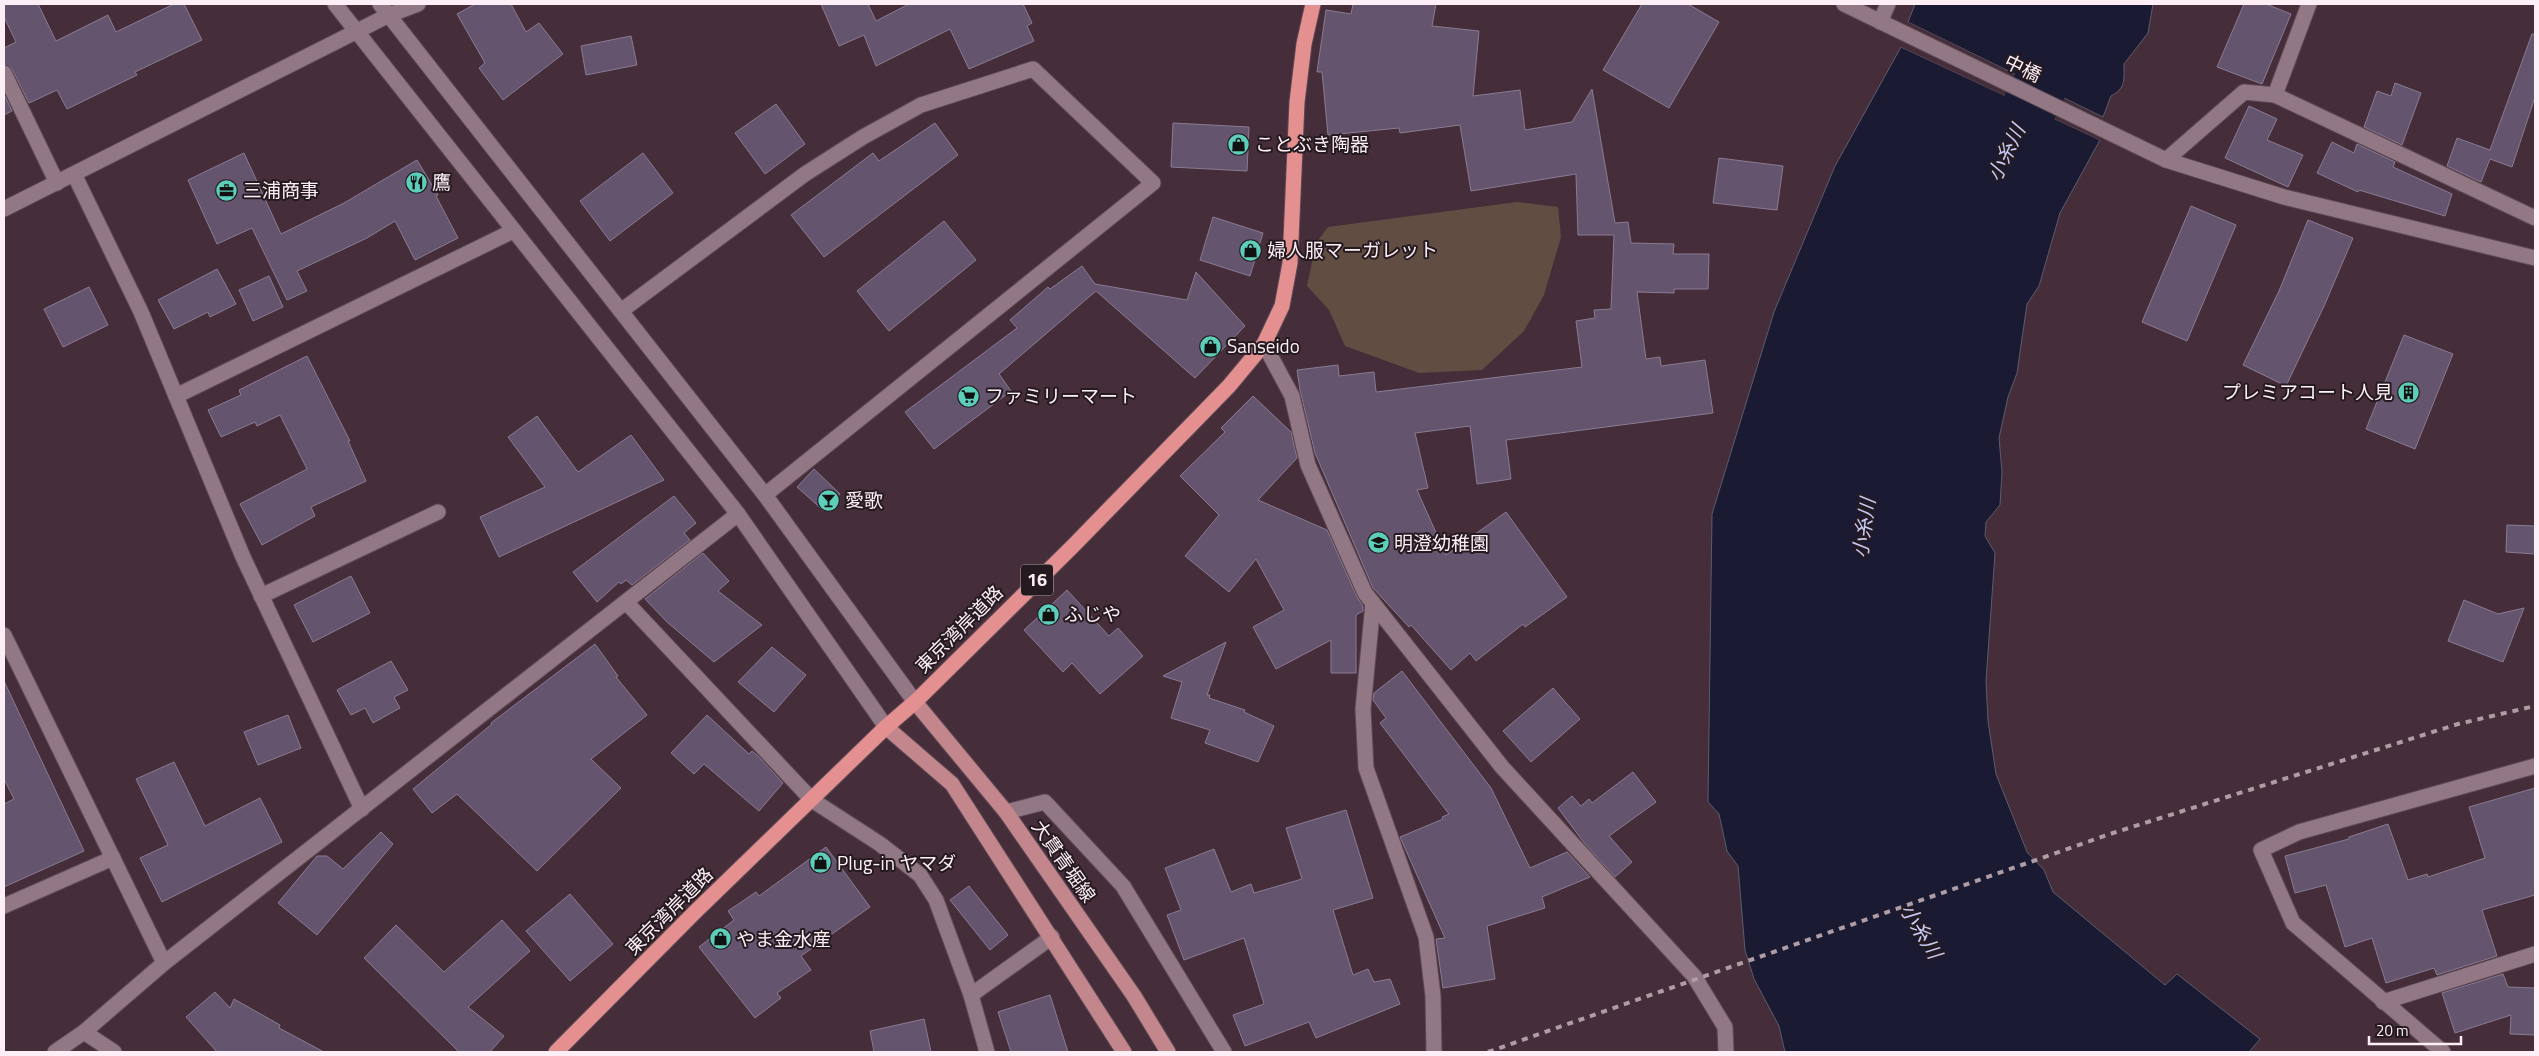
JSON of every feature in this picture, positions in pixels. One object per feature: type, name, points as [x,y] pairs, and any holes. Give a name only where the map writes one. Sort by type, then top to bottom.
[{"type":"highway","name":"東京湾岸道路","points":[[556,1052],[694,912],[886,727],[915,702],[1223,393],[1264,344],[1282,306],[1290,263],[1297,102],[1304,44],[1313,4]]},
{"type":"main road","name":"大貫青堀線","points":[[915,702],[1006,812],[1134,996],[1168,1052]]},
{"type":"main road","points":[[886,727],[952,784],[1052,937],[1124,1052]]},
{"type":"street","points":[[335,4],[738,514],[886,727]]},
{"type":"street","points":[[4,209],[356,32],[385,10],[418,4]]},
{"type":"street","name":"中橋","points":[[1844,4],[2166,160],[2284,198],[2535,258]]},
{"type":"street","points":[[1884,24],[1888,4]]},
{"type":"street","points":[[2275,95],[2309,4]]},
{"type":"street","points":[[385,10],[765,495],[915,702]]},
{"type":"street","points":[[621,311],[805,174],[863,137],[921,105],[1033,69],[1153,183],[765,495]]},
{"type":"street","points":[[4,73],[57,183]]},
{"type":"street","points":[[2166,160],[2244,92],[2275,95],[2535,218]]},
{"type":"street","points":[[74,174],[141,312],[261,596],[362,809]]},
{"type":"street","points":[[176,396],[513,231]]},
{"type":"street","points":[[1264,344],[1292,396],[1308,465],[1365,593],[1502,767],[1694,976],[1725,1027],[1726,1052]]},
{"type":"street","points":[[261,596],[438,512]]},
{"type":"street","points":[[55,1052],[84,1032],[164,962],[738,514]]},
{"type":"street","points":[[626,602],[812,800],[880,844],[920,875],[936,900],[971,995],[987,1052]]},
{"type":"street","points":[[1373,603],[1363,709],[1366,768],[1426,937],[1433,996],[1434,1052]]},
{"type":"street","points":[[4,635],[164,962]]},
{"type":"street","points":[[2443,1052],[2383,1002],[2293,922],[2261,850],[2299,832],[2535,766]]},
{"type":"street","points":[[1006,812],[1044,802],[1123,886],[1224,1052]]},
{"type":"street","points":[[4,906],[113,858]]},
{"type":"street","points":[[971,995],[1052,937]]},
{"type":"street","points":[[2383,1002],[2535,954]]},
{"type":"street","points":[[84,1032],[114,1052]]},
{"type":"shaded area","points":[[1517,202],[1558,207],[1561,237],[1544,295],[1524,331],[1482,370],[1419,373],[1345,346],[1329,310],[1307,286],[1316,243],[1328,227]]},
{"type":"water","points":[[1915,4],[2153,4],[2148,33],[2124,64],[2122,87],[2111,96],[2103,117],[1908,22]]},
{"type":"water","points":[[1901,47],[2100,140],[2060,213],[2039,286],[2027,304],[2017,373],[2008,397],[1999,438],[2002,472],[2000,505],[1986,522],[1985,536],[1995,553],[1986,681],[1988,721],[1996,774],[2027,852],[2044,870],[2053,892],[2165,985],[2177,974],[2260,1039],[2249,1052],[1785,1052],[1779,1026],[1754,979],[1745,950],[1738,866],[1727,851],[1719,814],[1708,802],[1712,514],[1774,312],[1835,166]]},
{"type":"pier","points":[[1906,21],[2106,119],[2102,120],[1907,24]]},
{"type":"pier","points":[[1902,44],[2101,138],[2102,141],[1899,46]]},
{"type":"building","points":[[4,4],[38,4],[56,41],[108,15],[116,32],[174,4],[184,4],[202,40],[135,72],[137,75],[67,109],[57,90],[29,103],[12,69],[4,64],[4,48],[16,42],[4,17]]},
{"type":"building","points":[[475,4],[511,4],[526,32],[539,23],[563,54],[503,100],[479,68],[485,63],[457,14]]},
{"type":"building","points":[[821,4],[868,4],[876,21],[909,4],[1023,4],[1032,23],[1027,26],[1034,41],[969,69],[950,29],[876,66],[864,35],[839,46]]},
{"type":"building","points":[[1353,4],[1436,4],[1432,26],[1479,31],[1473,96],[1520,90],[1525,130],[1572,122],[1592,89],[1615,223],[1628,222],[1631,243],[1674,244],[1673,254],[1709,254],[1708,289],[1674,289],[1674,293],[1637,292],[1646,359],[1660,357],[1661,366],[1705,360],[1713,413],[1506,440],[1511,479],[1477,484],[1470,426],[1415,433],[1428,488],[1417,490],[1446,555],[1506,512],[1567,597],[1525,627],[1523,624],[1476,661],[1470,653],[1451,670],[1411,625],[1409,627],[1373,588],[1315,453],[1297,370],[1338,365],[1339,376],[1374,372],[1376,392],[1582,367],[1576,321],[1595,318],[1594,310],[1611,309],[1614,235],[1578,235],[1576,174],[1471,191],[1460,125],[1400,133],[1399,128],[1328,135],[1322,72],[1317,72],[1326,10],[1351,14]]},
{"type":"building","points":[[1642,4],[1688,4],[1719,22],[1669,108],[1603,70]]},
{"type":"building","points":[[2244,4],[2266,4],[2291,14],[2262,84],[2217,67]]},
{"type":"building","points":[[2532,34],[2535,34],[2535,97],[2512,167],[2490,159],[2481,182],[2447,166],[2457,138],[2490,150]]},
{"type":"building","points":[[631,36],[637,65],[586,75],[581,46]]},
{"type":"building","points":[[2395,83],[2421,93],[2402,145],[2364,127],[2377,91],[2391,96]]},
{"type":"building","points":[[4,94],[12,111],[4,115]]},
{"type":"building","points":[[776,104],[805,144],[765,174],[735,133]]},
{"type":"building","points":[[2249,106],[2277,119],[2267,140],[2303,155],[2288,187],[2225,158]]},
{"type":"building","points":[[935,123],[958,155],[824,257],[791,215],[873,153],[879,161]]},
{"type":"building","points":[[1173,123],[1249,127],[1247,171],[1171,167]]},
{"type":"building","points":[[2332,142],[2354,153],[2357,144],[2395,162],[2393,167],[2452,194],[2445,216],[2359,190],[2358,192],[2317,173]]},
{"type":"building","points":[[244,153],[281,234],[344,203],[417,160],[438,195],[436,196],[458,238],[415,260],[395,221],[367,238],[297,271],[307,291],[287,300],[252,228],[217,244],[188,180]]},
{"type":"building","points":[[643,153],[673,193],[610,241],[580,201]]},
{"type":"building","points":[[1719,158],[1783,166],[1777,210],[1713,203]]},
{"type":"building","points":[[2191,206],[2236,225],[2187,341],[2142,322]]},
{"type":"building","points":[[1213,217],[1263,233],[1250,276],[1200,260]]},
{"type":"building","points":[[2308,220],[2353,238],[2325,304],[2286,386],[2243,365],[2279,291]]},
{"type":"building","points":[[944,221],[976,260],[889,331],[857,291]]},
{"type":"building","points":[[1082,266],[1095,284],[1187,300],[1196,272],[1245,326],[1195,378],[1096,291],[999,374],[1011,391],[934,449],[905,412],[1017,328],[1010,320],[1048,287],[1050,289]]},
{"type":"building","points":[[217,269],[236,304],[210,317],[208,312],[174,329],[158,300]]},
{"type":"building","points":[[269,276],[283,307],[253,321],[239,290]]},
{"type":"building","points":[[89,287],[108,325],[63,347],[44,309]]},
{"type":"building","name":"プレミアコート人見","points":[[2404,335],[2453,354],[2415,449],[2366,429]]},
{"type":"building","points":[[307,356],[350,441],[348,441],[366,481],[311,507],[315,516],[262,545],[240,504],[307,469],[280,415],[257,426],[255,422],[221,437],[208,410],[241,395],[239,390]]},
{"type":"building","points":[[1253,396],[1291,432],[1297,458],[1258,500],[1327,530],[1357,597],[1363,606],[1363,611],[1356,615],[1356,673],[1331,673],[1331,640],[1276,669],[1253,627],[1284,610],[1256,559],[1229,592],[1185,556],[1219,515],[1180,476],[1225,432],[1221,428]]},
{"type":"building","points":[[537,416],[578,472],[631,435],[664,480],[499,557],[480,517],[545,487],[508,437]]},
{"type":"building","points":[[814,469],[840,494],[824,511],[797,487]]},
{"type":"building","points":[[674,496],[696,523],[684,533],[690,540],[632,585],[626,580],[621,584],[619,582],[597,602],[573,572]]},
{"type":"building","points":[[2507,525],[2535,526],[2535,554],[2506,552]]},
{"type":"building","points":[[703,553],[729,581],[718,591],[762,625],[714,662],[667,622],[645,599]]},
{"type":"building","points":[[351,576],[370,613],[313,642],[294,605]]},
{"type":"building","points":[[1067,590],[1109,636],[1118,628],[1143,656],[1100,694],[1072,663],[1063,672],[1024,630]]},
{"type":"building","points":[[2464,600],[2498,614],[2524,608],[2503,662],[2448,641]]},
{"type":"building","points":[[1226,642],[1207,695],[1210,695],[1209,698],[1245,710],[1244,712],[1274,726],[1258,762],[1205,743],[1210,730],[1171,718],[1182,682],[1163,676]]},
{"type":"building","points":[[595,644],[618,676],[616,677],[647,715],[591,759],[621,788],[537,871],[457,794],[432,813],[413,789],[491,723]]},
{"type":"building","points":[[772,647],[806,675],[774,712],[738,682]]},
{"type":"building","points":[[391,661],[408,690],[394,697],[400,708],[373,723],[365,708],[351,715],[337,690]]},
{"type":"building","points":[[1402,671],[1491,788],[1530,868],[1567,852],[1590,877],[1542,897],[1545,908],[1487,926],[1495,979],[1443,988],[1436,939],[1445,938],[1400,837],[1443,819],[1442,817],[1449,814],[1380,723],[1386,718],[1373,700],[1374,693]]},
{"type":"building","points":[[4,681],[84,851],[4,887],[4,804],[14,799],[4,779]]},
{"type":"building","points":[[1553,688],[1580,719],[1531,762],[1503,731]]},
{"type":"building","points":[[288,715],[301,748],[258,765],[244,732]]},
{"type":"building","points":[[707,715],[749,754],[752,751],[758,756],[783,783],[759,811],[704,764],[694,774],[671,753]]},
{"type":"building","points":[[174,762],[205,826],[260,798],[282,842],[162,902],[140,858],[168,845],[136,779]]},
{"type":"building","points":[[1633,772],[1656,802],[1609,836],[1632,862],[1615,877],[1585,844],[1558,808],[1572,796],[1581,806],[1589,799],[1592,803]]},
{"type":"building","points":[[2535,788],[2535,895],[2482,910],[2497,956],[2437,975],[2434,968],[2386,983],[2372,938],[2345,947],[2326,885],[2295,893],[2285,856],[2349,839],[2349,837],[2388,824],[2408,880],[2427,874],[2428,877],[2485,858],[2469,807]]},
{"type":"building","points":[[1346,810],[1373,898],[1333,910],[1353,975],[1368,969],[1374,982],[1390,979],[1400,1004],[1316,1038],[1309,1022],[1245,1046],[1233,1015],[1264,1004],[1244,938],[1184,960],[1167,915],[1181,910],[1165,868],[1214,849],[1231,892],[1251,884],[1254,893],[1302,879],[1286,828]]},
{"type":"building","points":[[381,832],[393,844],[317,935],[278,903],[317,856],[327,856],[343,869]]},
{"type":"building","points":[[826,847],[870,907],[801,956],[811,970],[777,993],[781,998],[755,1018],[699,947],[734,920],[728,911],[756,892],[759,896]]},
{"type":"building","points":[[969,886],[1008,935],[990,950],[950,900]]},
{"type":"building","points":[[570,894],[613,944],[570,981],[526,931]]},
{"type":"building","points":[[502,920],[530,951],[468,1007],[504,1036],[490,1052],[459,1052],[364,958],[396,925],[444,972]]},
{"type":"building","points":[[2503,974],[2508,987],[2535,988],[2535,1035],[2510,1034],[2511,1015],[2455,1033],[2442,993]]},
{"type":"building","points":[[215,992],[230,1008],[234,999],[280,1025],[279,1028],[324,1052],[217,1052],[186,1017]]},
{"type":"building","points":[[1050,995],[1068,1052],[1011,1052],[998,1012]]},
{"type":"building","points":[[924,1019],[931,1052],[874,1052],[870,1031]]},
{"type":"waterway","name":"小糸川","points":[[1997,175],[2079,4]]},
{"type":"railway","points":[[1488,1052],[2113,833],[2458,724],[2535,706]]},
{"type":"place","name":"ことぶき陶器","points":[[1239,144]]},
{"type":"place","name":"鷹","points":[[416,182]]},
{"type":"place","name":"三浦商事","points":[[227,190]]},
{"type":"place","name":"婦人服マーガレット","points":[[1251,250]]},
{"type":"place","name":"Sanseido","points":[[1211,346]]},
{"type":"place","name":"プレミアコート人見","points":[[2409,392]]},
{"type":"place","name":"ファミリーマート","points":[[969,396]]},
{"type":"place","name":"愛歌","points":[[829,500]]},
{"type":"place","name":"明澄幼稚園","points":[[1378,543]]},
{"type":"place","name":"ふじや","points":[[1048,614]]},
{"type":"place","name":"Plug-in ヤマダ","points":[[821,863]]},
{"type":"place","name":"やま金水産","points":[[720,939]]}]
